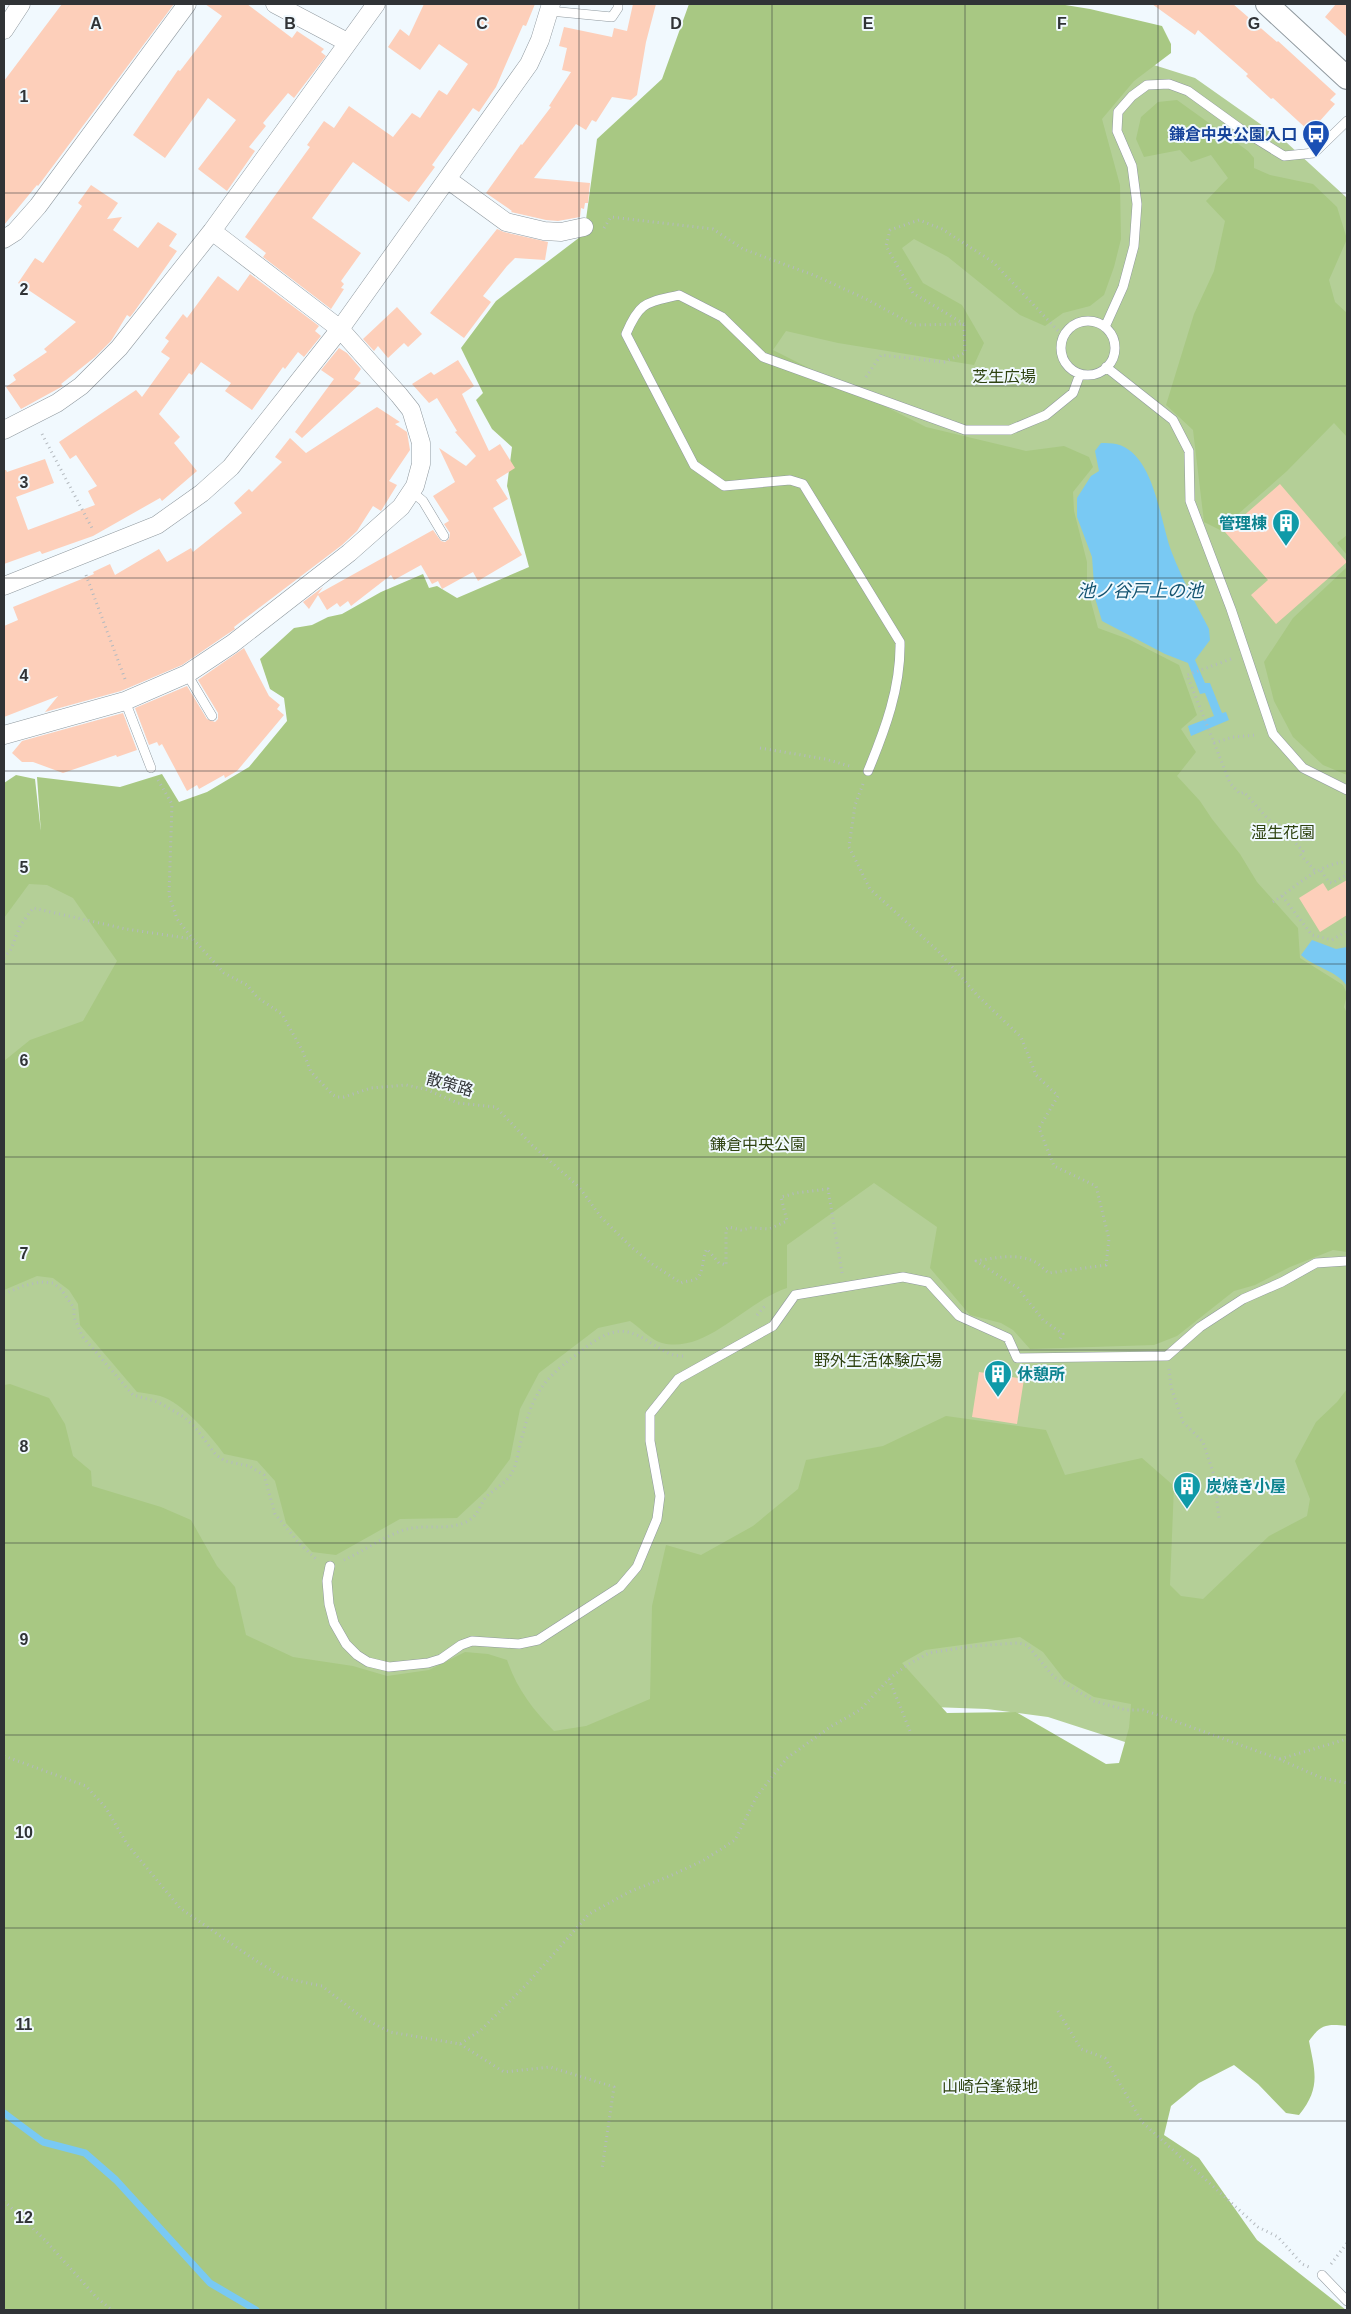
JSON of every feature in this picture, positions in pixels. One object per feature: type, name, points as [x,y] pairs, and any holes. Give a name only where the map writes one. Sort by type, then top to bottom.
[{"type":"street","points":[[4,30],[21,4]]},
{"type":"street","points":[[4,239],[15,232],[38,206],[187,4]]},
{"type":"street","points":[[275,4],[347,42]]},
{"type":"street","points":[[4,430],[33,416],[81,386],[101,368],[212,231],[376,4]]},
{"type":"street","points":[[1267,4],[1347,78]]},
{"type":"street","points":[[4,586],[157,525],[202,493],[230,467],[340,328],[529,64],[550,8]]},
{"type":"street","points":[[447,179],[506,222],[544,231],[561,232],[584,226]]},
{"type":"street","points":[[4,735],[128,700],[187,674],[232,644],[349,554],[402,507],[411,491],[421,464],[421,443],[411,410],[340,328],[212,231]]},
{"type":"lane","points":[[550,8],[612,17],[618,8],[618,4]]},
{"type":"lane","points":[[1105,327],[1123,287],[1134,246],[1136,204],[1132,166],[1117,131],[1118,112],[1132,96],[1147,85],[1169,84],[1188,91],[1242,130],[1284,156],[1314,153],[1347,121]]},
{"type":"lane","points":[[868,771],[889,715],[900,666],[900,642],[803,484],[790,480],[724,486],[694,465],[626,334],[632,320],[645,303],[679,294],[722,317],[763,357],[965,430],[1010,430],[1046,415],[1073,393],[1080,374]]},
{"type":"lane","points":[[1090,321],[1105,327],[1114,342],[1112,360],[1106,367],[1094,374],[1080,374],[1066,363],[1062,355],[1064,337],[1068,330],[1082,322],[1090,321]]},
{"type":"lane","points":[[1106,367],[1173,420],[1189,451],[1190,501],[1246,653],[1273,734],[1303,768],[1347,790]]},
{"type":"lane","points":[[411,491],[423,501],[444,536]]},
{"type":"lane","points":[[187,674],[212,716]]},
{"type":"lane","points":[[128,700],[151,768]]},
{"type":"lane","points":[[330,1566],[327,1581],[329,1604],[334,1623],[346,1644],[357,1655],[368,1662],[389,1667],[428,1663],[472,1641],[519,1644],[538,1640],[620,1587],[637,1567],[657,1520],[660,1496],[650,1440],[650,1414],[678,1379],[773,1326],[795,1295],[903,1277],[928,1282],[959,1316],[1008,1338],[1017,1358],[1167,1356],[1200,1327],[1243,1299],[1282,1282],[1316,1263],[1347,1262]]},
{"type":"lane","points":[[1322,2275],[1347,2301]]},
{"type":"path","points":[[611,217],[713,229],[743,249],[816,276],[914,326],[964,324]]},
{"type":"path","points":[[964,324],[913,293],[886,246],[890,230],[919,220],[942,229],[993,262],[1064,337]]},
{"type":"path","points":[[857,390],[881,355],[944,362],[965,353],[964,324]]},
{"type":"path","points":[[33,416],[102,548]]},
{"type":"path","points":[[79,557],[128,700]]},
{"type":"path","points":[[1246,653],[1187,675],[1230,783],[1240,794],[1244,792],[1276,828],[1279,825],[1303,851],[1300,854],[1329,882],[1345,876],[1347,870]]},
{"type":"path","points":[[1214,743],[1234,737],[1273,734]]},
{"type":"path","points":[[760,748],[825,759],[868,771],[855,805],[850,846],[870,889],[938,951],[978,996],[1021,1037],[1036,1076],[1058,1096],[1039,1128],[1054,1166],[1096,1186],[1109,1239],[1106,1265],[1049,1273],[1033,1261],[1014,1257],[996,1257],[976,1261],[1018,1288],[1043,1320],[1063,1334],[1052,1358]]},
{"type":"path","points":[[151,768],[172,804],[169,896],[177,918],[192,939]]},
{"type":"path","points":[[1274,902],[1319,872],[1339,862],[1347,862]]},
{"type":"path","points":[[1282,896],[1312,935],[1332,940],[1347,931]]},
{"type":"path","points":[[4,958],[20,926],[34,908],[126,929],[192,939]]},
{"type":"path","name":"散策路","points":[[192,939],[224,973],[247,985],[258,998],[282,1014],[303,1052],[311,1072],[333,1095],[344,1097],[371,1088],[406,1086],[425,1089],[458,1103],[496,1107],[532,1145],[579,1187],[601,1217],[629,1245],[681,1283],[697,1278],[707,1249],[719,1263],[726,1265],[726,1229],[729,1227],[741,1230],[751,1228],[769,1229],[787,1222],[782,1197],[796,1193],[828,1189],[836,1245],[845,1286]]},
{"type":"path","points":[[4,1294],[23,1286],[40,1282],[53,1283],[61,1289],[74,1308],[74,1317],[82,1336],[133,1395],[158,1402],[184,1417],[195,1427],[216,1455],[225,1461],[249,1466],[264,1475],[276,1514],[310,1555],[330,1566],[404,1530],[453,1526],[473,1518],[487,1497],[512,1474],[530,1410],[544,1382],[554,1370],[602,1337],[616,1332],[627,1332],[640,1335],[676,1357],[691,1353]]},
{"type":"path","points":[[753,1319],[769,1302],[782,1294],[795,1295]]},
{"type":"path","points":[[1167,1356],[1171,1387],[1183,1422],[1203,1442],[1214,1476],[1219,1518]]},
{"type":"path","points":[[460,2044],[481,2030],[527,1984],[589,1914],[631,1891],[695,1864],[735,1840],[757,1796],[787,1758],[830,1727],[860,1710],[889,1679],[907,1665],[929,1653],[973,1646],[1018,1643],[1027,1645],[1054,1677],[1094,1701],[1126,1710],[1143,1710],[1279,1759],[1322,1778],[1347,1783]]},
{"type":"path","points":[[889,1679],[910,1731]]},
{"type":"path","points":[[1279,1759],[1347,1739]]},
{"type":"path","points":[[4,1756],[86,1786],[106,1808],[127,1844],[180,1908],[284,1978],[322,1986],[363,2018],[390,2032],[460,2044],[504,2072],[550,2067],[614,2087],[602,2169]]},
{"type":"path","points":[[1058,2011],[1081,2049],[1105,2058],[1142,2122],[1258,2227],[1278,2237],[1302,2264],[1322,2275],[1347,2243]]},
{"type":"path","points":[[4,2201],[45,2240],[97,2298],[112,2310]]},
{"type":"green space","points":[[689,4],[1059,4],[1090,9],[1162,26],[1171,44],[1171,53],[1134,81],[1102,119],[1120,185],[1121,239],[1104,295],[1090,306],[1063,313],[1045,326],[1020,315],[948,257],[914,239],[902,248],[923,283],[962,305],[984,343],[974,365],[838,343],[786,331],[773,350],[926,427],[1026,451],[1064,446],[1089,457],[1093,467],[1073,492],[1074,511],[1087,562],[1087,587],[1098,628],[1128,639],[1179,665],[1197,715],[1181,729],[1196,752],[1177,776],[1200,801],[1240,854],[1257,882],[1298,928],[1300,958],[1343,985],[1347,994],[1344,1007],[1347,1013],[1347,1252],[1333,1250],[1290,1267],[1255,1285],[1234,1291],[1177,1336],[1154,1345],[1030,1349],[1013,1330],[1001,1323],[970,1315],[930,1268],[937,1227],[874,1183],[787,1245],[787,1288],[756,1304],[711,1334],[695,1341],[679,1344],[662,1343],[649,1336],[630,1321],[598,1328],[539,1373],[520,1409],[510,1459],[486,1491],[457,1518],[400,1519],[336,1555],[312,1552],[286,1523],[275,1481],[257,1461],[224,1454],[204,1429],[169,1399],[137,1392],[80,1325],[78,1304],[69,1290],[53,1278],[37,1276],[4,1290],[4,1061],[30,1040],[83,1021],[117,961],[73,898],[47,885],[29,884],[4,918],[4,783],[16,775],[35,779],[41,833],[37,777],[120,787],[162,774],[179,802],[207,792],[249,767],[287,721],[284,698],[270,689],[260,659],[294,628],[312,625],[328,617],[342,614],[381,592],[423,574],[429,588],[437,586],[457,598],[529,567],[507,486],[512,447],[492,429],[476,400],[483,393],[461,348],[496,301],[584,234],[597,139],[662,79]]},
{"type":"green space","name":"鎌倉中央公園","points":[[1097,47],[1195,78],[1286,142],[1347,198],[1347,1777],[1125,1742],[1048,1717],[987,1709],[932,1707],[4,1831],[4,881],[43,826],[201,835],[548,568],[534,539]]},
{"type":"green space","points":[[1177,100],[1248,151],[1254,158],[1254,168],[1270,175],[1313,184],[1337,207],[1347,239],[1329,280],[1335,302],[1347,313],[1347,437],[1334,423],[1287,471],[1220,530],[1204,522],[1193,430],[1166,405],[1194,314],[1214,271],[1225,221],[1206,201],[1228,178],[1211,155],[1191,162],[1180,150],[1144,157],[1136,139],[1141,117],[1158,102]]},
{"type":"green space","points":[[1347,535],[1347,555],[1337,543]]},
{"type":"green space","points":[[1347,567],[1347,775],[1323,765],[1293,737],[1274,701],[1264,662],[1293,618]]},
{"type":"green space","name":"山崎台峯緑地","points":[[10,1384],[49,1398],[65,1424],[73,1456],[91,1471],[92,1486],[161,1507],[191,1520],[217,1566],[235,1587],[246,1635],[293,1657],[353,1666],[387,1676],[429,1670],[465,1652],[488,1654],[507,1660],[526,1698],[554,1731],[586,1726],[650,1699],[652,1606],[666,1545],[701,1555],[753,1526],[798,1489],[806,1460],[883,1446],[946,1416],[1046,1430],[1065,1475],[1142,1458],[1174,1486],[1170,1585],[1181,1596],[1203,1599],[1269,1536],[1307,1516],[1310,1499],[1295,1461],[1316,1422],[1337,1402],[1347,1389],[1347,2026],[1325,2026],[1317,2031],[1309,2041],[1314,2071],[1313,2088],[1311,2096],[1299,2115],[1286,2113],[1258,2084],[1234,2065],[1199,2083],[1171,2106],[1164,2135],[1199,2158],[1257,2240],[1346,2310],[4,2310],[4,1385]],"holes":[[[1020,1637],[1043,1652],[1064,1679],[1094,1697],[1131,1704],[1129,1728],[1119,1763],[1106,1764],[1016,1712],[947,1713],[902,1663],[925,1650]]]},
{"type":"water","name":"池ノ谷戸上の池","points":[[1101,443],[1116,444],[1129,450],[1140,461],[1154,491],[1172,553],[1209,629],[1210,640],[1195,660],[1205,683],[1210,683],[1222,713],[1226,712],[1229,720],[1191,736],[1188,726],[1214,716],[1205,693],[1200,694],[1188,663],[1165,654],[1102,621],[1095,598],[1092,557],[1077,517],[1077,498],[1091,476],[1099,471],[1095,451]]},
{"type":"water","points":[[1312,940],[1336,949],[1347,947],[1347,986],[1337,976],[1301,955]]},
{"type":"building","points":[[62,4],[174,4],[38,186],[4,225],[4,81]]},
{"type":"building","points":[[205,4],[247,4],[292,38],[297,31],[324,49],[321,52],[326,56],[294,98],[288,93],[263,123],[266,126],[249,147],[255,151],[227,191],[198,169],[236,120],[208,98],[165,158],[133,135],[178,70],[180,71],[222,16]]},
{"type":"building","points":[[424,4],[535,4],[526,26],[523,25],[496,87],[479,112],[473,108],[432,165],[435,167],[409,202],[353,162],[312,218],[361,253],[341,281],[344,284],[341,288],[344,289],[331,309],[263,257],[266,253],[245,237],[310,147],[307,145],[324,121],[334,128],[349,106],[393,137],[412,113],[420,118],[439,90],[447,95],[468,64],[439,44],[420,70],[388,47],[400,29],[409,36]]},
{"type":"building","points":[[633,4],[656,4],[646,42],[637,95],[631,100],[612,97],[596,122],[592,120],[586,130],[576,124],[534,178],[590,183],[588,203],[585,203],[584,209],[581,208],[580,217],[558,221],[511,212],[486,193],[521,144],[551,107],[549,106],[571,72],[562,70],[567,48],[559,46],[564,27],[612,37],[614,28],[627,31]]},
{"type":"building","points":[[1152,4],[1233,4],[1278,41],[1336,94],[1330,100],[1335,104],[1310,132],[1273,98],[1271,99],[1246,76],[1248,74],[1198,30],[1195,35]]},
{"type":"building","points":[[1336,4],[1347,4],[1347,37],[1325,17]]},
{"type":"building","points":[[91,185],[118,203],[107,219],[122,217],[113,230],[138,248],[158,222],[177,234],[169,246],[177,251],[134,312],[130,317],[127,315],[111,341],[95,357],[61,384],[63,386],[21,409],[6,387],[16,380],[13,375],[47,352],[44,349],[76,322],[18,283],[35,258],[43,263],[82,206],[78,203]]},
{"type":"building","points":[[497,229],[548,242],[545,260],[515,258],[483,296],[491,302],[464,338],[430,313]]},
{"type":"building","points":[[250,274],[319,326],[315,331],[321,336],[304,357],[298,352],[285,369],[283,367],[252,410],[225,391],[231,383],[201,362],[192,375],[189,373],[159,414],[180,437],[174,443],[197,471],[162,501],[160,498],[93,536],[42,554],[40,551],[4,564],[4,470],[7,472],[45,459],[54,483],[16,497],[28,530],[95,505],[88,491],[97,486],[76,455],[70,459],[59,442],[136,390],[142,397],[170,358],[161,352],[169,341],[165,338],[183,314],[187,318],[218,276],[238,291]]},
{"type":"building","points":[[397,307],[422,334],[408,347],[404,343],[388,358],[378,346],[374,351],[363,339]]},
{"type":"building","points":[[339,348],[347,353],[361,369],[354,379],[361,383],[302,438],[295,432],[334,379],[321,370]]},
{"type":"building","points":[[458,360],[474,386],[462,394],[489,451],[500,444],[515,468],[496,480],[508,499],[493,508],[522,555],[478,581],[473,572],[442,589],[438,581],[432,584],[421,565],[394,580],[391,575],[351,606],[348,601],[340,607],[337,603],[327,610],[318,595],[309,609],[303,602],[323,587],[318,594],[433,530],[441,541],[445,542],[449,539],[450,533],[444,524],[449,521],[433,496],[455,482],[439,448],[466,466],[476,456],[455,432],[457,431],[437,398],[429,403],[412,384],[431,372],[434,375]]},
{"type":"building","points":[[377,407],[400,422],[395,424],[407,432],[410,450],[389,481],[397,485],[381,511],[373,506],[357,531],[342,545],[234,627],[235,629],[182,665],[121,691],[45,712],[58,696],[4,717],[4,626],[18,620],[13,607],[94,574],[93,572],[110,564],[115,575],[159,549],[167,562],[191,548],[193,552],[242,513],[234,503],[249,489],[252,492],[282,462],[275,457],[290,438],[306,453]]},
{"type":"building","name":"管理棟","points":[[1280,484],[1347,562],[1276,624],[1251,595],[1268,580],[1225,532]]},
{"type":"building","points":[[244,648],[269,696],[280,705],[277,709],[284,715],[237,771],[225,778],[224,775],[199,789],[197,785],[187,791],[162,744],[159,746],[157,742],[149,745],[135,708],[187,686],[207,719],[215,722],[218,719],[218,713],[198,680]]},
{"type":"building","points":[[123,713],[137,750],[63,773],[33,762],[22,762],[12,753],[22,741]]},
{"type":"building","points":[[1347,880],[1347,915],[1320,932],[1299,898],[1323,883],[1328,891]]},
{"type":"building","name":"休憩所","points":[[979,1372],[1024,1379],[1017,1424],[972,1417]]},
{"type":"waterway","points":[[4,2113],[43,2142],[85,2153],[116,2180],[210,2283],[256,2310]]},
{"type":"place","name":"鎌倉中央公園入口","points":[[1316,158]]},
{"type":"place","name":"管理棟","points":[[1286,547]]},
{"type":"place","name":"休憩所","points":[[998,1398]]},
{"type":"place","name":"炭焼き小屋","points":[[1187,1510]]},
{"type":"park label","name":"芝生広場","points":[[1004,376]]},
{"type":"park label","name":"湿生花園","points":[[1283,832]]},
{"type":"park label","name":"野外生活体験広場","points":[[878,1360]]}]
